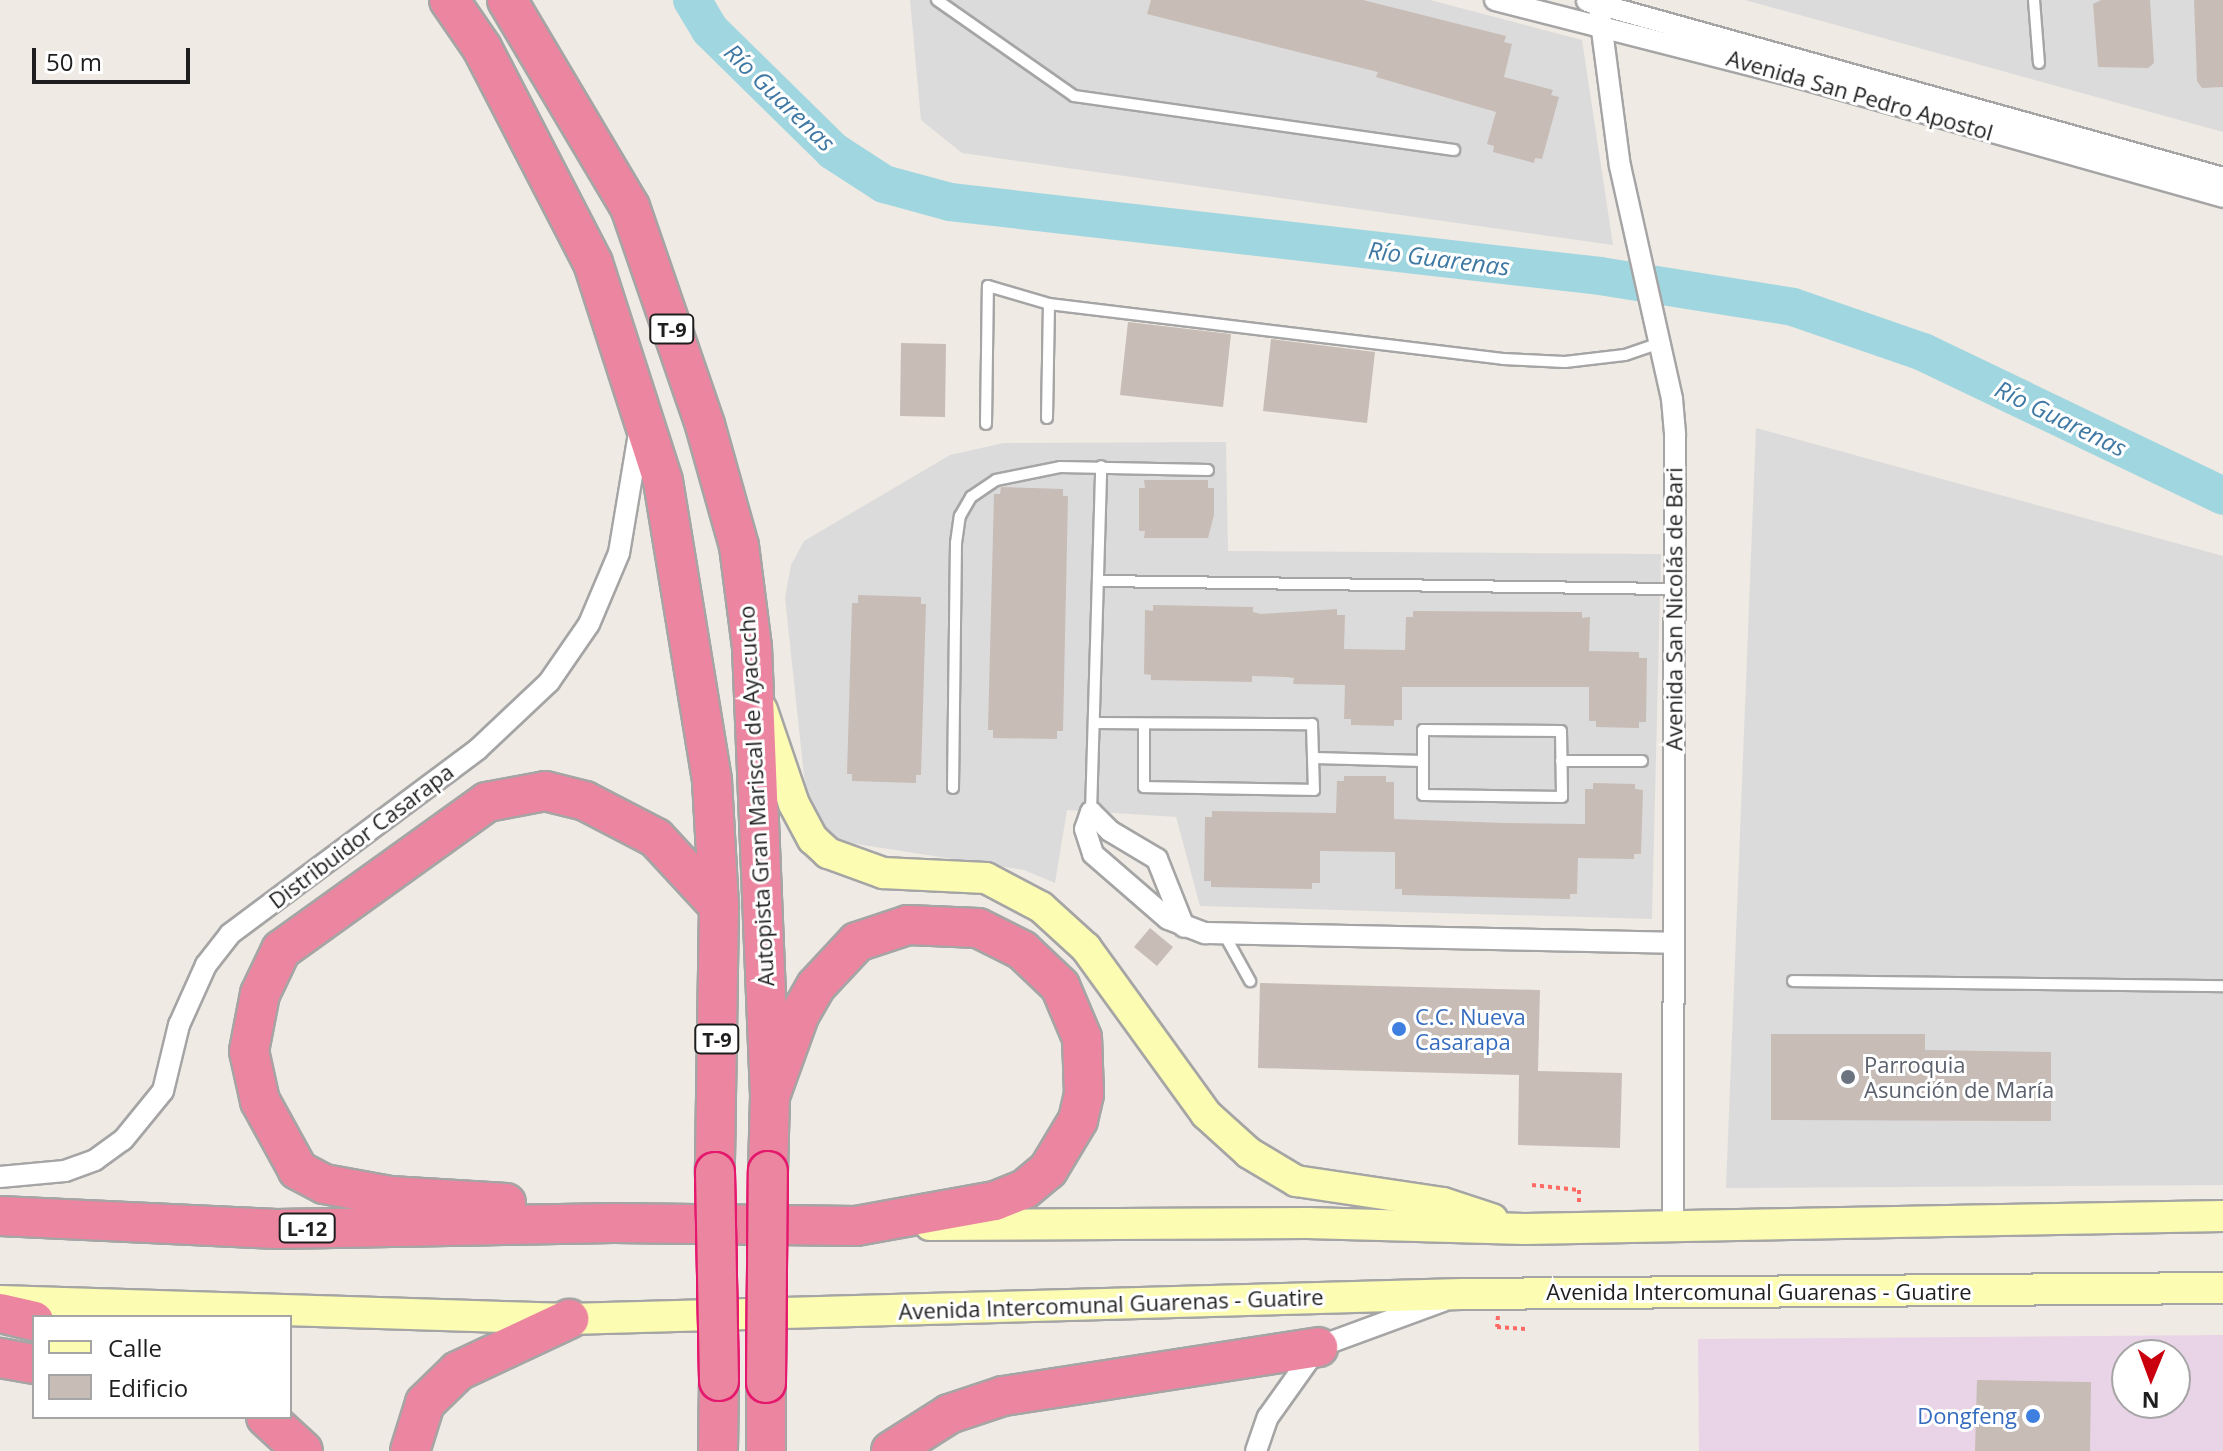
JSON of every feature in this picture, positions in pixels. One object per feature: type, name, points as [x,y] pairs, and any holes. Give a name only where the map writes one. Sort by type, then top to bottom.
[{"type":"highway","name":"Autopista Gran Mariscal de Ayacucho","points":[[449,0],[482,48],[593,263],[663,481],[689,619],[712,781],[719,906],[715,1172],[718,1451]]},
{"type":"highway","name":"Autopista Gran Mariscal de Ayacucho","points":[[507,0],[630,207],[705,425],[739,546],[754,687],[770,1096],[766,1451]]},
{"type":"highway","points":[[719,906],[656,838],[624,818],[545,791],[487,802],[281,950],[263,982],[252,1020],[252,1075],[277,1135],[298,1170],[324,1184],[390,1196],[580,1211],[614,1223],[856,1226],[995,1201],[1025,1189],[1048,1170],[1078,1120],[1084,1094],[1082,1038],[1060,986],[1022,950],[978,928],[937,924],[879,932],[842,954],[816,986],[799,1016],[770,1096]]},
{"type":"highway","name":"L-12","points":[[0,1216],[277,1229],[614,1223]]},
{"type":"highway","points":[[0,1313],[32,1321]]},
{"type":"highway","points":[[410,1451],[425,1403],[458,1371],[569,1319]]},
{"type":"highway","points":[[891,1451],[949,1414],[1003,1396],[1318,1347]]},
{"type":"highway","points":[[0,1358],[32,1364]]},
{"type":"highway","points":[[268,1419],[303,1451]]},
{"type":"main road","points":[[754,687],[794,804],[813,839],[828,853],[883,873],[986,878],[1041,907],[1086,948],[1206,1114],[1249,1153],[1296,1181],[1443,1203],[1525,1229]]},
{"type":"main road","points":[[856,1226],[1307,1223],[1525,1229],[2223,1216]]},
{"type":"main road","name":"Avenida Intercomunal Guarenas - Guatire","points":[[0,1301],[569,1319],[1462,1294],[2223,1288]]},
{"type":"street","name":"Avenida San Pedro Apostol","points":[[1495,0],[1598,24],[2223,197]]},
{"type":"street","name":"Avenida San Pedro Apostol","points":[[1593,1],[2223,178]]},
{"type":"street","name":"Avenida San Nicolás de Bari","points":[[1593,1],[1636,239],[1662,353],[1675,436],[1673,1225]]},
{"type":"street","name":"Distribuidor Casarapa","points":[[0,1177],[65,1171],[95,1160],[123,1140],[163,1091],[179,1025],[206,965],[230,934],[478,749],[549,682],[589,624],[619,553],[641,413]]},
{"type":"street","points":[[1184,927],[1157,859],[1110,831],[1091,812],[1085,829],[1093,854],[1162,914],[1184,927],[1224,934],[1674,943]]},
{"type":"street","points":[[1256,1451],[1268,1417],[1318,1347],[1462,1294]]},
{"type":"lane","points":[[937,0],[1074,96],[1454,150]]},
{"type":"lane","points":[[2034,0],[2039,63]]},
{"type":"lane","points":[[986,424],[988,286],[1049,304],[1503,359],[1565,362],[1662,353]]},
{"type":"lane","points":[[1047,418],[1049,304]]},
{"type":"lane","points":[[953,788],[960,516],[971,497],[996,480],[1030,471],[1101,466],[1208,470]]},
{"type":"lane","points":[[1091,812],[1101,466]]},
{"type":"lane","points":[[1099,581],[1674,589]]},
{"type":"lane","points":[[1094,723],[1312,724],[1314,790],[1144,787],[1144,724]]},
{"type":"lane","points":[[1423,730],[1561,731],[1562,797],[1423,795],[1423,761],[1423,730]]},
{"type":"lane","points":[[1315,758],[1423,761]]},
{"type":"lane","points":[[1561,761],[1642,761]]},
{"type":"lane","points":[[1224,934],[1250,981]]},
{"type":"lane","points":[[1793,981],[2223,986]]},
{"type":"path","points":[[1532,1185],[1579,1190],[1579,1228]]},
{"type":"shaded area","points":[[910,0],[1430,0],[1582,40],[1613,245],[962,153],[921,120]]},
{"type":"shaded area","points":[[1745,0],[2223,0],[2223,132]]},
{"type":"shaded area","points":[[1756,428],[2223,556],[2223,1185],[1726,1188]]},
{"type":"shaded area","points":[[1226,442],[1228,551],[1661,554],[1652,919],[1200,906],[1176,817],[1067,810],[1055,883],[1024,870],[824,839],[808,813],[785,598],[791,565],[804,541],[950,455],[1004,443]]},
{"type":"shaded area","points":[[2223,1335],[2223,1451],[1699,1451],[1698,1339]]},
{"type":"building","points":[[1151,0],[1363,0],[1506,36],[1504,42],[1512,44],[1504,77],[1553,90],[1551,95],[1559,97],[1542,159],[1535,158],[1534,163],[1493,152],[1494,146],[1487,144],[1496,112],[1376,77],[1378,72],[1147,14]]},
{"type":"building","points":[[2101,0],[2150,0],[2154,63],[2148,68],[2098,67],[2093,4]]},
{"type":"building","points":[[2194,0],[2223,0],[2223,87],[2202,88],[2197,81]]},
{"type":"building","points":[[1128,322],[1231,334],[1223,407],[1120,395]]},
{"type":"building","points":[[1271,339],[1375,352],[1367,423],[1263,411]]},
{"type":"building","points":[[901,343],[946,344],[945,417],[900,416]]},
{"type":"building","points":[[1144,480],[1208,480],[1208,488],[1214,488],[1214,515],[1208,538],[1144,538],[1145,531],[1139,531],[1139,488],[1145,488]]},
{"type":"building","points":[[1001,487],[1063,489],[1063,496],[1068,496],[1063,731],[1057,731],[1057,739],[993,738],[993,730],[988,730],[994,494],[1000,494]]},
{"type":"building","points":[[858,595],[921,597],[921,604],[926,604],[921,775],[916,775],[916,783],[852,781],[852,774],[847,774],[852,603],[858,603]]},
{"type":"building","points":[[1153,605],[1253,607],[1253,612],[1261,614],[1337,609],[1337,615],[1345,615],[1344,649],[1405,650],[1406,617],[1413,617],[1413,611],[1582,612],[1582,618],[1590,617],[1589,651],[1639,652],[1639,658],[1647,658],[1646,722],[1639,722],[1639,728],[1596,727],[1596,721],[1589,721],[1589,687],[1402,687],[1402,720],[1394,720],[1394,726],[1351,725],[1351,719],[1344,719],[1345,685],[1293,684],[1294,678],[1252,676],[1252,682],[1151,680],[1151,675],[1144,674],[1145,610],[1153,611]]},
{"type":"building","points":[[1344,776],[1386,776],[1386,782],[1394,782],[1394,819],[1504,823],[1585,824],[1585,789],[1593,789],[1593,783],[1635,784],[1635,789],[1643,790],[1641,854],[1634,854],[1634,859],[1578,858],[1577,894],[1570,894],[1570,899],[1402,895],[1402,889],[1395,889],[1395,852],[1320,851],[1320,883],[1312,883],[1312,889],[1211,887],[1211,881],[1204,881],[1205,817],[1212,817],[1212,811],[1336,813],[1337,781],[1344,781]]},
{"type":"building","points":[[1150,928],[1173,947],[1157,966],[1134,947]]},
{"type":"building","name":"C.C. Nueva Casarapa","points":[[1260,983],[1540,990],[1538,1071],[1622,1073],[1620,1148],[1518,1145],[1519,1075],[1258,1068]]},
{"type":"building","points":[[1771,1034],[1925,1034],[1925,1050],[2051,1052],[2051,1121],[1771,1120]]},
{"type":"building","name":"Dongfeng","points":[[1977,1380],[2091,1382],[2090,1451],[1975,1451]]},
{"type":"waterway","name":"Río Guarenas","points":[[692,0],[710,30],[833,151],[884,184],[950,202],[1600,276],[1793,307],[1923,352],[2223,496]]},
{"type":"place","name":"C.C. Nueva Casarapa","points":[[1399,1029]]},
{"type":"place","name":"Parroquia Asunción de María","points":[[1848,1077]]},
{"type":"place","name":"Dongfeng","points":[[2033,1416]]}]
